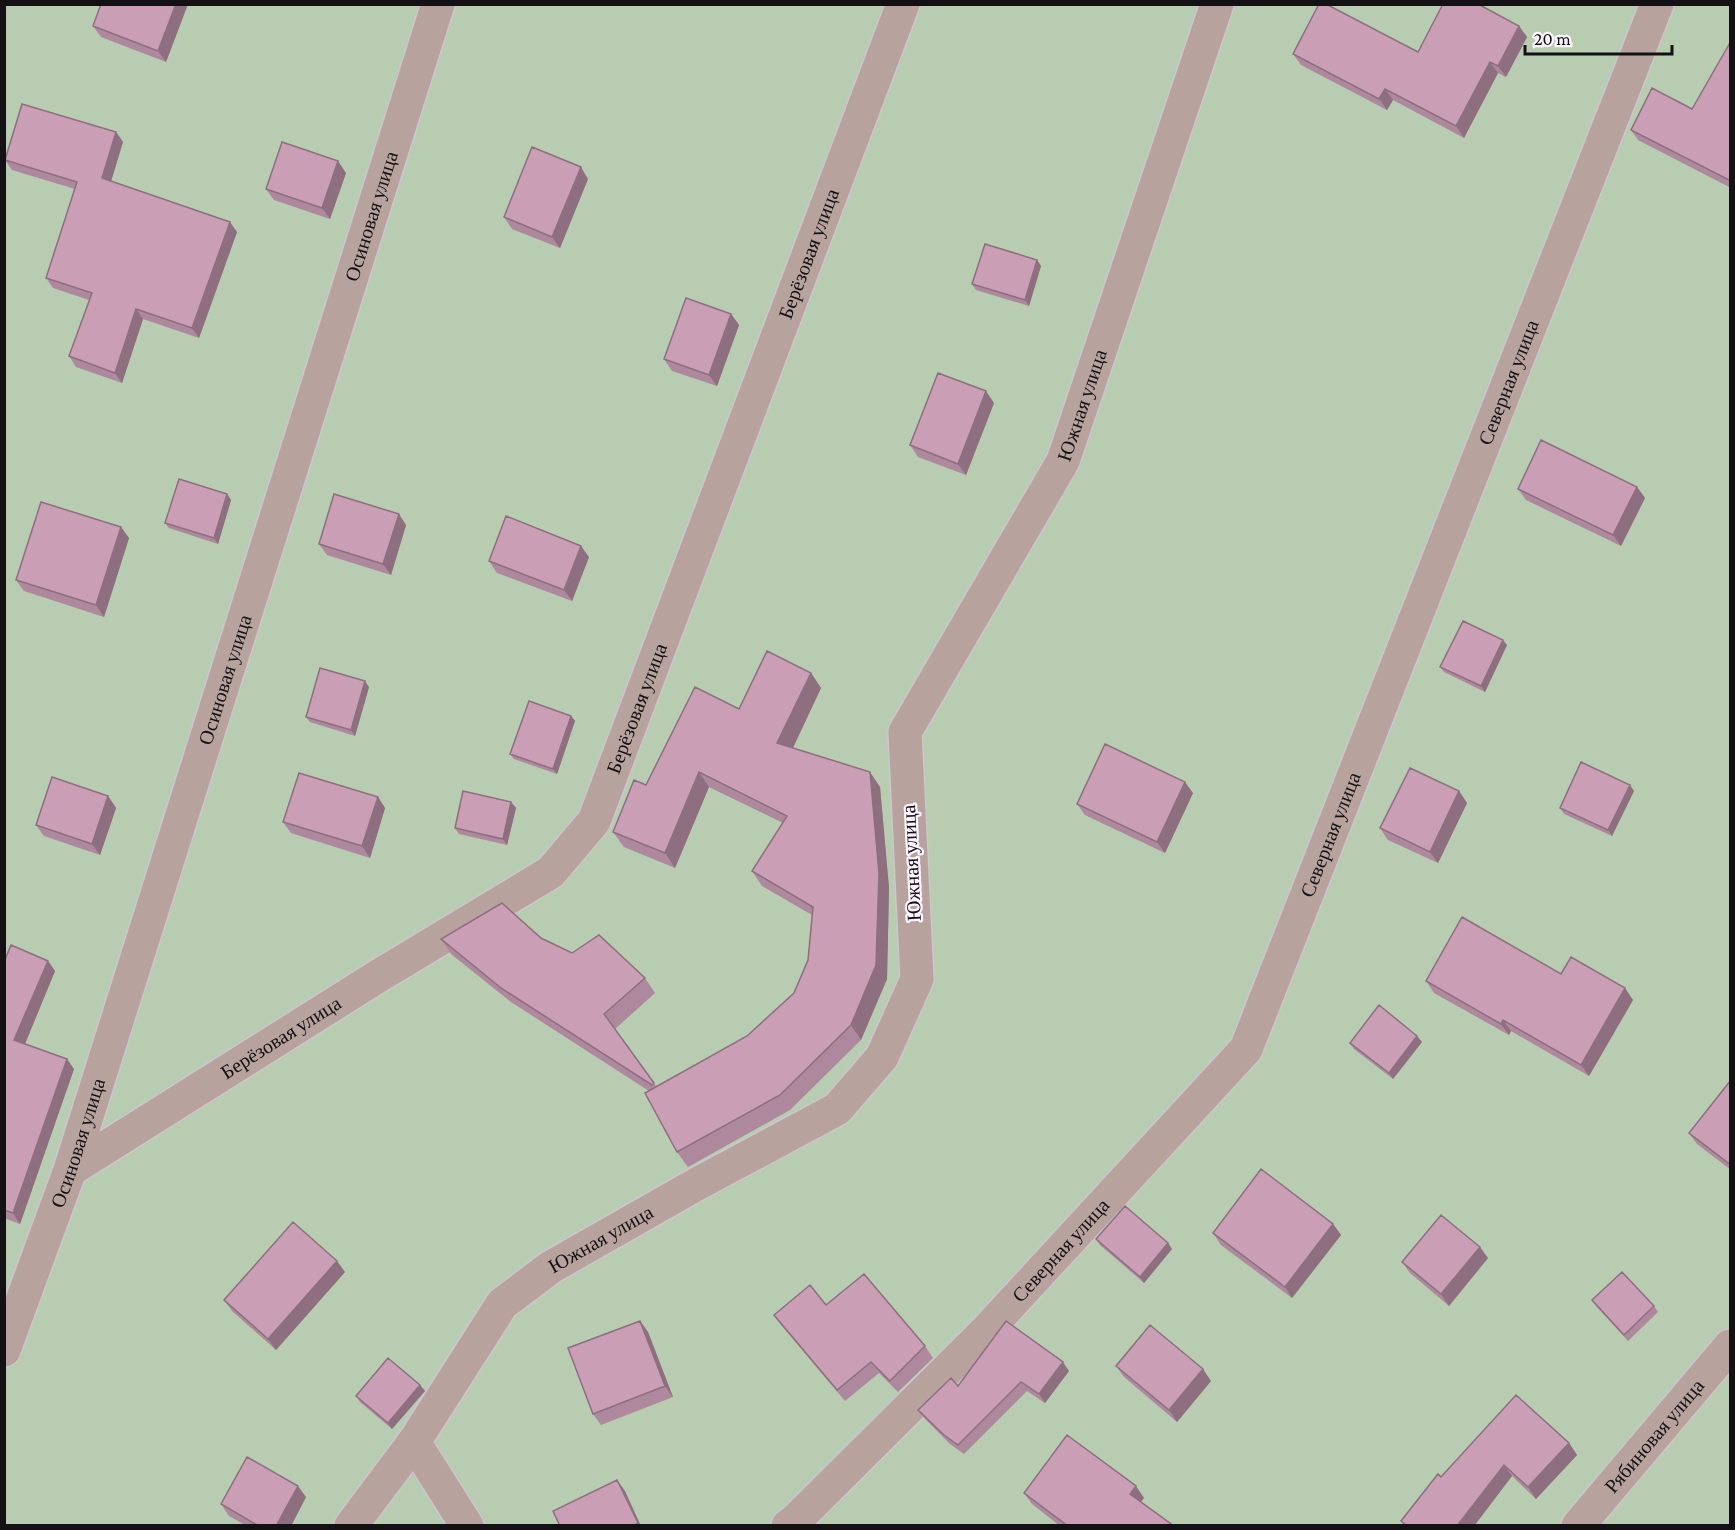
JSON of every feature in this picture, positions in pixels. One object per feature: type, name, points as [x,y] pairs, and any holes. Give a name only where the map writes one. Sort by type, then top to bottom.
[{"type":"street","name":"Осиновая улица","points":[[4,1350],[70,1170],[438,4]]},
{"type":"street","name":"Берёзовая улица","points":[[70,1170],[380,975],[551,872],[594,821],[903,4]]},
{"type":"street","name":"Южная улица","points":[[351,1526],[414,1442],[502,1304],[551,1267],[697,1184],[837,1109],[882,1057],[917,980],[905,732],[1063,461],[1217,4]]},
{"type":"street","name":"Северная улица","points":[[793,1524],[986,1331],[1246,1049],[1657,4]]},
{"type":"street","name":"Рябиновая улица","points":[[1578,1526],[1731,1346]]},
{"type":"street","points":[[414,1442],[467,1526]]},
{"type":"green space","points":[[5,5],[1730,5],[1730,1525],[5,1525]]},
{"type":"building","points":[[101,4],[176,4],[158,51],[93,26]]},
{"type":"building","points":[[1319,4],[1326,4],[1418,52],[1443,4],[1478,4],[1519,26],[1498,66],[1490,62],[1456,126],[1385,89],[1379,99],[1293,54]]},
{"type":"building","points":[[1731,41],[1731,181],[1631,130],[1652,88],[1692,109]]},
{"type":"building","points":[[22,104],[116,132],[102,178],[230,222],[192,328],[136,309],[115,373],[69,356],[92,293],[46,278],[77,182],[5,160]]},
{"type":"building","points":[[282,142],[338,161],[322,208],[266,189]]},
{"type":"building","points":[[532,147],[581,167],[552,237],[504,217]]},
{"type":"building","points":[[985,244],[1037,260],[1025,300],[972,284]]},
{"type":"building","points":[[686,298],[731,314],[709,375],[664,359]]},
{"type":"building","points":[[938,373],[986,391],[958,464],[910,445]]},
{"type":"building","points":[[1541,440],[1637,487],[1613,535],[1518,489]]},
{"type":"building","points":[[179,479],[227,494],[214,538],[165,523]]},
{"type":"building","points":[[334,494],[399,514],[383,564],[319,544]]},
{"type":"building","points":[[41,502],[121,527],[96,605],[16,580]]},
{"type":"building","points":[[506,516],[581,546],[564,590],[489,561]]},
{"type":"building","points":[[1463,621],[1503,640],[1481,686],[1440,667]]},
{"type":"building","points":[[767,651],[811,673],[777,743],[870,772],[879,873],[876,965],[851,1025],[780,1095],[677,1152],[645,1093],[747,1036],[794,993],[808,960],[813,907],[752,871],[787,816],[699,772],[665,853],[613,832],[634,780],[646,785],[695,687],[739,709]]},
{"type":"building","points":[[320,668],[365,681],[351,730],[306,717]]},
{"type":"building","points":[[529,701],[571,716],[553,769],[510,754]]},
{"type":"building","points":[[1105,744],[1185,782],[1157,842],[1077,804]]},
{"type":"building","points":[[1581,762],[1630,785],[1608,830],[1560,808]]},
{"type":"building","points":[[1410,768],[1459,791],[1430,852],[1380,828]]},
{"type":"building","points":[[299,773],[378,797],[362,846],[283,822]]},
{"type":"building","points":[[52,777],[108,796],[92,844],[36,825]]},
{"type":"building","points":[[463,791],[511,802],[503,839],[455,828]]},
{"type":"building","points":[[502,903],[541,938],[572,953],[599,935],[645,978],[604,1014],[654,1083],[652,1085],[501,988],[441,939]]},
{"type":"building","points":[[1462,917],[1561,974],[1571,957],[1625,988],[1581,1065],[1503,1020],[1501,1024],[1426,981]]},
{"type":"building","points":[[11,945],[48,961],[14,1040],[67,1059],[13,1213],[4,1210],[4,962]]},
{"type":"building","points":[[1379,1005],[1417,1036],[1389,1073],[1350,1043]]},
{"type":"building","points":[[1731,1080],[1731,1165],[1689,1133]]},
{"type":"building","points":[[1261,1169],[1333,1224],[1285,1287],[1213,1233]]},
{"type":"building","points":[[1125,1206],[1168,1243],[1140,1277],[1096,1239]]},
{"type":"building","points":[[1441,1215],[1480,1247],[1441,1294],[1402,1262]]},
{"type":"building","points":[[293,1222],[337,1261],[268,1339],[224,1300]]},
{"type":"building","points":[[1622,1272],[1654,1306],[1624,1335],[1592,1300]]},
{"type":"building","points":[[864,1274],[925,1346],[890,1381],[871,1362],[837,1390],[774,1315],[810,1285],[826,1305]]},
{"type":"building","points":[[640,1321],[665,1386],[593,1414],[568,1348]]},
{"type":"building","points":[[1006,1321],[1063,1362],[1039,1394],[1021,1382],[958,1445],[918,1410],[951,1378],[958,1386]]},
{"type":"building","points":[[1150,1325],[1203,1369],[1169,1410],[1116,1366]]},
{"type":"building","points":[[388,1358],[420,1385],[388,1423],[356,1396]]},
{"type":"building","points":[[1516,1395],[1569,1443],[1528,1487],[1504,1465],[1457,1526],[1407,1526],[1401,1521],[1438,1474],[1441,1477]]},
{"type":"building","points":[[1067,1435],[1136,1486],[1130,1494],[1174,1526],[1068,1526],[1024,1493]]},
{"type":"building","points":[[247,1457],[298,1486],[276,1526],[259,1526],[221,1504]]},
{"type":"building","points":[[617,1480],[638,1523],[633,1526],[560,1526],[553,1511]]}]
